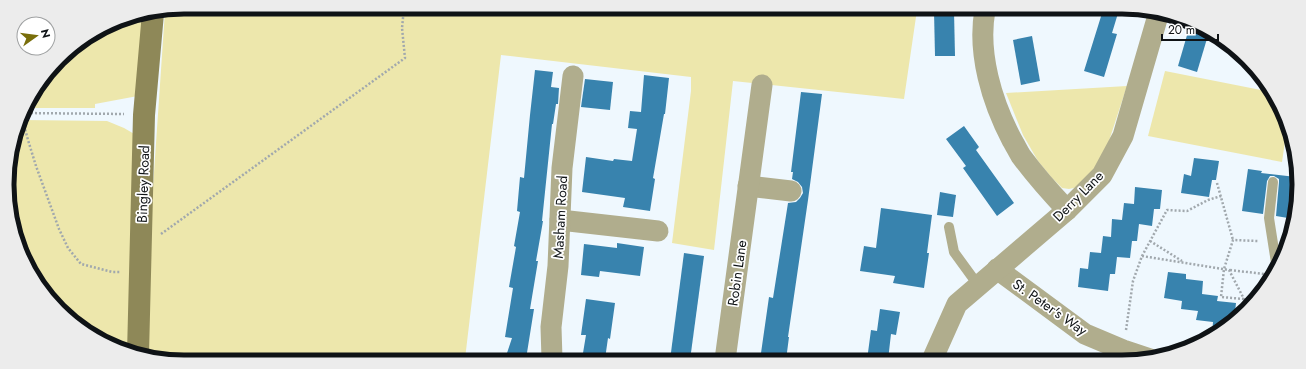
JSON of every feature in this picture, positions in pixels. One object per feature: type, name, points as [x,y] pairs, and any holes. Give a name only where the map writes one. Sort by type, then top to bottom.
[{"type":"street","points":[[984,14],[984,53],[990,87],[1004,125],[1020,155],[1067,210]]},
{"type":"street","name":"Bingley Road","points":[[138,348],[144,115],[153,17]]},
{"type":"street","name":"Derry Lane","points":[[934,355],[957,304],[1067,210],[1102,174],[1123,136],[1157,18]]},
{"type":"street","name":"Masham Road","points":[[552,355],[551,327],[558,266],[562,168],[573,76]]},
{"type":"street","name":"Robin Lane","points":[[726,355],[762,85]]},
{"type":"street","points":[[748,186],[791,191]]},
{"type":"street","points":[[560,220],[658,231]]},
{"type":"street","name":"St. Peter's Way","points":[[997,269],[1085,334],[1137,355]]},
{"type":"lane","points":[[1273,182],[1269,218],[1275,257]]},
{"type":"lane","points":[[949,227],[954,252],[978,285]]},
{"type":"path","points":[[141,235],[162,234],[405,58],[402,28],[403,14]]},
{"type":"path","points":[[30,113],[144,115]]},
{"type":"path","points":[[24,126],[36,166],[59,229],[68,248],[81,264],[112,272],[140,271]]},
{"type":"path","points":[[1217,183],[1233,240],[1224,269],[1221,297],[1244,299]]},
{"type":"path","points":[[1123,350],[1133,281],[1142,256],[1167,210],[1187,211],[1208,200],[1221,196]]},
{"type":"path","points":[[1233,240],[1273,242]]},
{"type":"path","points":[[1150,241],[1184,263]]},
{"type":"path","points":[[1142,256],[1266,275]]},
{"type":"path","points":[[1229,270],[1245,302]]},
{"type":"shaded area","points":[[916,14],[904,99],[733,81],[714,250],[672,243],[691,91],[691,77],[501,55],[465,355],[162,354],[148,351],[145,305],[165,15]]},
{"type":"shaded area","points":[[147,18],[143,95],[95,104],[95,108],[32,108],[49,81],[72,56],[99,37],[119,27]]},
{"type":"shaded area","points":[[1165,71],[1263,90],[1279,119],[1285,138],[1282,162],[1148,136]]},
{"type":"shaded area","points":[[1127,86],[1105,153],[1094,172],[1078,187],[1069,189],[1062,188],[1038,161],[1023,135],[1006,93]]},
{"type":"shaded area","points":[[27,120],[107,121],[136,135],[128,345],[99,332],[72,313],[56,297],[37,270],[27,250],[17,218],[14,196],[14,173],[17,151]]},
{"type":"building","points":[[934,14],[954,14],[955,56],[935,56]]},
{"type":"building","points":[[1102,14],[1118,14],[1112,33],[1117,34],[1104,77],[1084,71]]},
{"type":"building","points":[[1189,28],[1207,37],[1197,72],[1178,66]]},
{"type":"building","points":[[1032,36],[1040,81],[1021,85],[1013,40]]},
{"type":"building","points":[[535,70],[553,72],[551,87],[559,88],[558,104],[556,104],[552,124],[543,221],[530,309],[534,309],[527,355],[506,355],[512,338],[505,337],[513,288],[509,287],[520,212],[517,211],[520,177],[524,178]]},
{"type":"building","points":[[644,75],[669,78],[665,114],[653,178],[655,179],[650,211],[623,207],[625,198],[582,192],[586,157],[613,161],[614,159],[632,161],[637,129],[628,128],[630,111],[641,112]]},
{"type":"building","points":[[585,79],[613,82],[610,110],[581,107]]},
{"type":"building","points":[[801,92],[822,94],[787,355],[761,355],[769,297],[773,298],[788,203],[796,202],[803,193],[802,187],[798,182],[792,179],[793,172],[791,172]]},
{"type":"building","points":[[964,126],[979,147],[976,150],[1014,203],[997,216],[963,168],[966,166],[946,139]]},
{"type":"building","points":[[1194,158],[1219,161],[1216,180],[1212,180],[1209,197],[1181,193],[1184,174],[1191,176]]},
{"type":"building","points":[[1248,169],[1262,171],[1261,173],[1292,177],[1292,196],[1289,218],[1276,216],[1279,179],[1274,176],[1270,176],[1267,181],[1263,214],[1242,211]]},
{"type":"building","points":[[1135,187],[1162,190],[1160,209],[1154,209],[1152,226],[1139,224],[1137,241],[1132,241],[1130,258],[1117,257],[1115,274],[1110,274],[1108,291],[1078,287],[1080,268],[1088,269],[1090,252],[1101,253],[1103,236],[1111,237],[1112,219],[1122,220],[1124,203],[1134,204]]},
{"type":"building","points":[[940,192],[956,195],[953,217],[937,215]]},
{"type":"building","points":[[881,208],[932,215],[924,288],[893,283],[895,276],[860,271],[864,246],[876,248]]},
{"type":"building","points":[[617,243],[644,247],[640,276],[600,271],[599,277],[581,275],[584,244],[617,248]]},
{"type":"building","points":[[684,253],[704,256],[691,355],[671,355]]},
{"type":"building","points":[[1168,272],[1186,274],[1186,279],[1203,281],[1202,294],[1218,296],[1217,301],[1236,303],[1235,312],[1213,328],[1213,322],[1196,320],[1198,311],[1181,309],[1182,301],[1164,298]]},
{"type":"building","points":[[586,299],[615,303],[610,339],[608,338],[606,355],[583,355],[586,335],[581,335]]},
{"type":"building","points":[[880,309],[900,312],[896,335],[891,334],[889,355],[868,355],[871,330],[877,331]]}]
